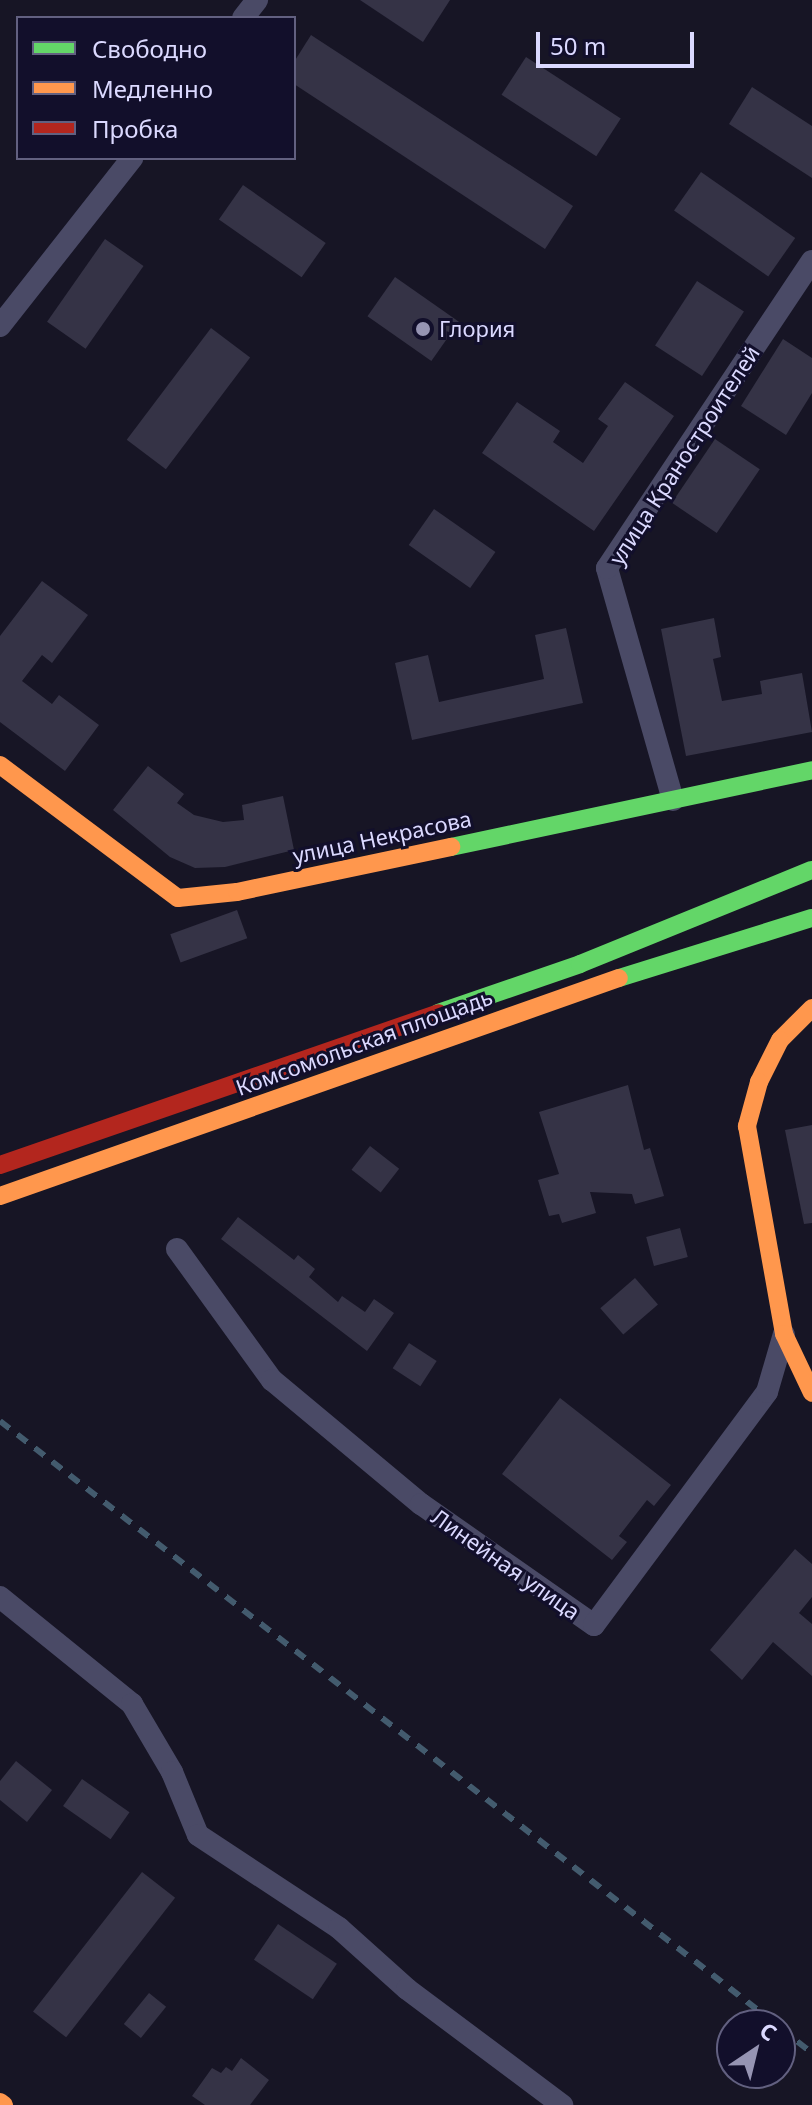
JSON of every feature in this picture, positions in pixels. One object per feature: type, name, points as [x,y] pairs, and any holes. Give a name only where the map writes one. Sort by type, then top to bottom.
[{"type":"main road","name":"улица Некрасова","points":[[0,765],[178,898],[237,892],[812,770]]},
{"type":"main road","points":[[0,1165],[580,964],[812,870]]},
{"type":"main road","name":"Комсомольская площадь","points":[[0,1196],[745,937],[812,918]]},
{"type":"main road","points":[[812,1008],[780,1040],[759,1082],[747,1126],[784,1334],[812,1393]]},
{"type":"street","points":[[245,16],[257,0]]},
{"type":"street","points":[[0,326],[130,160]]},
{"type":"street","name":"улица Краностроителей","points":[[673,800],[607,568],[812,261]]},
{"type":"street","name":"Линейная улица","points":[[177,1249],[272,1380],[421,1504],[594,1625],[767,1392],[784,1334]]},
{"type":"street","points":[[0,1597],[132,1704],[172,1772],[198,1835],[339,1928],[407,1989],[562,2105]]},
{"type":"building","points":[[360,0],[450,0],[423,42]]},
{"type":"building","points":[[311,35],[573,206],[545,249],[296,85],[296,59]]},
{"type":"building","points":[[526,57],[621,119],[596,156],[501,95]]},
{"type":"building","points":[[752,87],[812,126],[812,178],[729,124]]},
{"type":"building","points":[[701,172],[795,238],[768,276],[674,211]]},
{"type":"building","points":[[243,185],[326,243],[302,277],[219,219]]},
{"type":"building","points":[[105,239],[144,266],[86,349],[47,322]]},
{"type":"building","points":[[395,277],[459,322],[431,361],[367,316]]},
{"type":"building","points":[[697,281],[744,311],[702,376],[655,346]]},
{"type":"building","points":[[211,328],[250,357],[166,469],[127,440]]},
{"type":"building","points":[[783,339],[812,358],[812,393],[786,435],[741,406]]},
{"type":"building","points":[[625,382],[674,416],[594,531],[482,453],[517,402],[560,431],[553,442],[583,463],[608,426],[598,419]]},
{"type":"building","points":[[715,439],[760,469],[717,533],[672,503]]},
{"type":"building","points":[[434,509],[495,552],[470,588],[409,545]]},
{"type":"building","points":[[42,581],[88,615],[52,663],[42,655],[22,681],[52,704],[59,695],[99,725],[65,771],[0,722],[0,636]]},
{"type":"building","points":[[714,618],[721,657],[713,659],[722,701],[762,694],[760,681],[802,673],[812,732],[686,756],[661,629]]},
{"type":"building","points":[[566,628],[583,703],[412,740],[395,663],[428,655],[439,702],[544,679],[535,635]]},
{"type":"building","points":[[148,766],[184,794],[177,803],[194,815],[223,822],[244,820],[242,805],[283,796],[294,850],[225,867],[195,868],[170,857],[113,810]]},
{"type":"building","points":[[237,910],[247,938],[181,962],[170,934]]},
{"type":"building","points":[[628,1085],[644,1150],[650,1148],[664,1196],[635,1204],[632,1194],[590,1192],[596,1213],[562,1223],[559,1214],[549,1216],[538,1180],[559,1174],[539,1112]]},
{"type":"building","points":[[812,1125],[812,1223],[804,1224],[785,1130]]},
{"type":"building","points":[[370,1146],[399,1169],[381,1192],[352,1170]]},
{"type":"building","points":[[238,1217],[294,1260],[298,1255],[315,1269],[309,1277],[338,1302],[342,1296],[365,1312],[374,1299],[394,1313],[367,1351],[221,1239]]},
{"type":"building","points":[[680,1228],[688,1257],[654,1266],[646,1237]]},
{"type":"building","points":[[635,1278],[658,1304],[623,1335],[600,1308]]},
{"type":"building","points":[[409,1343],[437,1361],[420,1386],[393,1368]]},
{"type":"building","points":[[560,1398],[671,1485],[654,1506],[647,1500],[619,1536],[627,1542],[612,1560],[502,1474]]},
{"type":"building","points":[[795,1549],[812,1564],[812,1597],[799,1613],[812,1624],[812,1676],[773,1642],[742,1680],[710,1650]]},
{"type":"building","points":[[16,1761],[52,1790],[27,1822],[0,1800],[0,1781]]},
{"type":"building","points":[[82,1779],[130,1812],[111,1839],[63,1806]]},
{"type":"building","points":[[142,1872],[175,1898],[66,2037],[33,2011]]},
{"type":"building","points":[[278,1924],[337,1964],[313,1999],[254,1960]]},
{"type":"building","points":[[149,1993],[166,2007],[141,2038],[124,2024]]},
{"type":"building","points":[[241,2058],[269,2080],[250,2105],[205,2105],[192,2096],[212,2068],[221,2073],[226,2067],[232,2071]]},
{"type":"railway","points":[[0,1421],[756,2009]]},
{"type":"railway","points":[[796,2040],[812,2053]]},
{"type":"traffic: fast","points":[[451,847],[812,770]]},
{"type":"traffic: fast","points":[[438,1013],[580,964],[812,870]]},
{"type":"traffic: fast","points":[[619,978],[812,918]]},
{"type":"traffic: slow","points":[[0,765],[178,898],[237,892],[451,847]]},
{"type":"traffic: slow","points":[[0,1196],[619,978]]},
{"type":"traffic: slow","points":[[812,1008],[780,1040],[759,1082],[747,1126],[784,1334],[812,1393]]},
{"type":"traffic: slow","points":[[0,2102],[4,2105]]},
{"type":"traffic: jam","points":[[0,1165],[438,1013]]},
{"type":"place","name":"Глория","points":[[423,329]]}]
